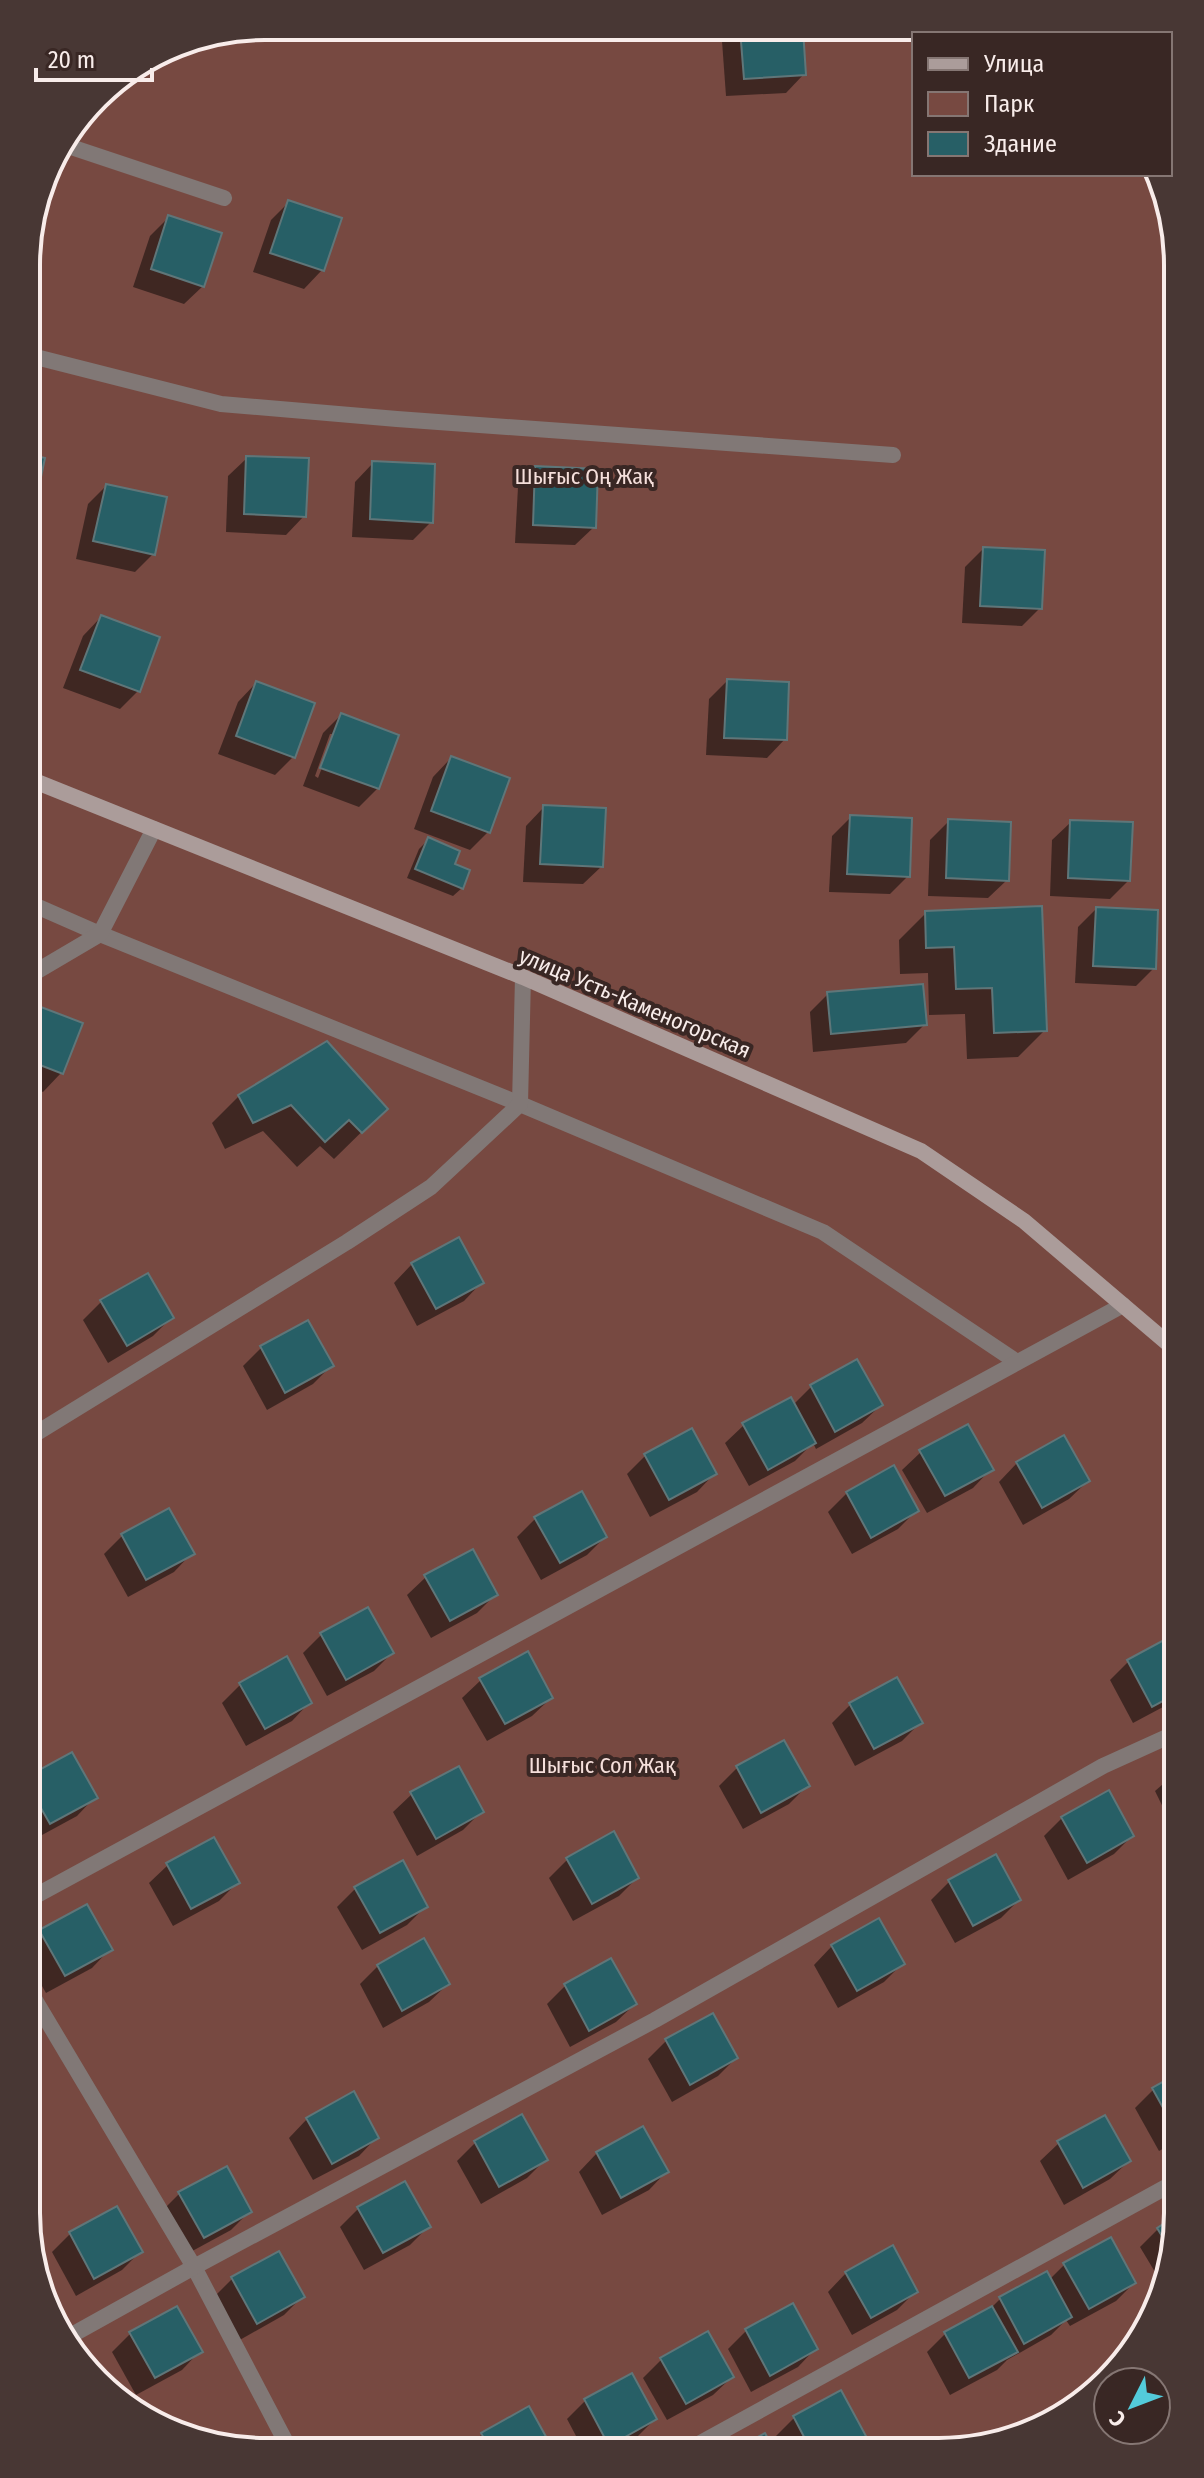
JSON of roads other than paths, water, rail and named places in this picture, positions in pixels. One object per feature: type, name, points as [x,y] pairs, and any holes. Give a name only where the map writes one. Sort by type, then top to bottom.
[{"type":"street","points":[[73,148],[224,198]]},
{"type":"street","points":[[40,358],[221,404],[893,455]]},
{"type":"street","name":"улица Усть-Каменогорская","points":[[40,783],[523,977],[921,1151],[1024,1221],[1164,1340]]},
{"type":"street","points":[[40,969],[100,934],[154,829]]},
{"type":"street","points":[[40,908],[823,1232],[1017,1362]]},
{"type":"street","points":[[40,1431],[431,1187],[520,1104],[523,977]]},
{"type":"street","points":[[40,1893],[1123,1305]]},
{"type":"street","points":[[75,2333],[655,2020],[1103,1766],[1164,1738]]},
{"type":"street","points":[[40,2008],[194,2267],[284,2438]]},
{"type":"street","points":[[710,2438],[1164,2188]]},
{"type":"park label","name":"Шығыс Оң Жақ","points":[[584,476]]},
{"type":"park label","name":"Шығыс Сол Жақ","points":[[602,1765]]}]
